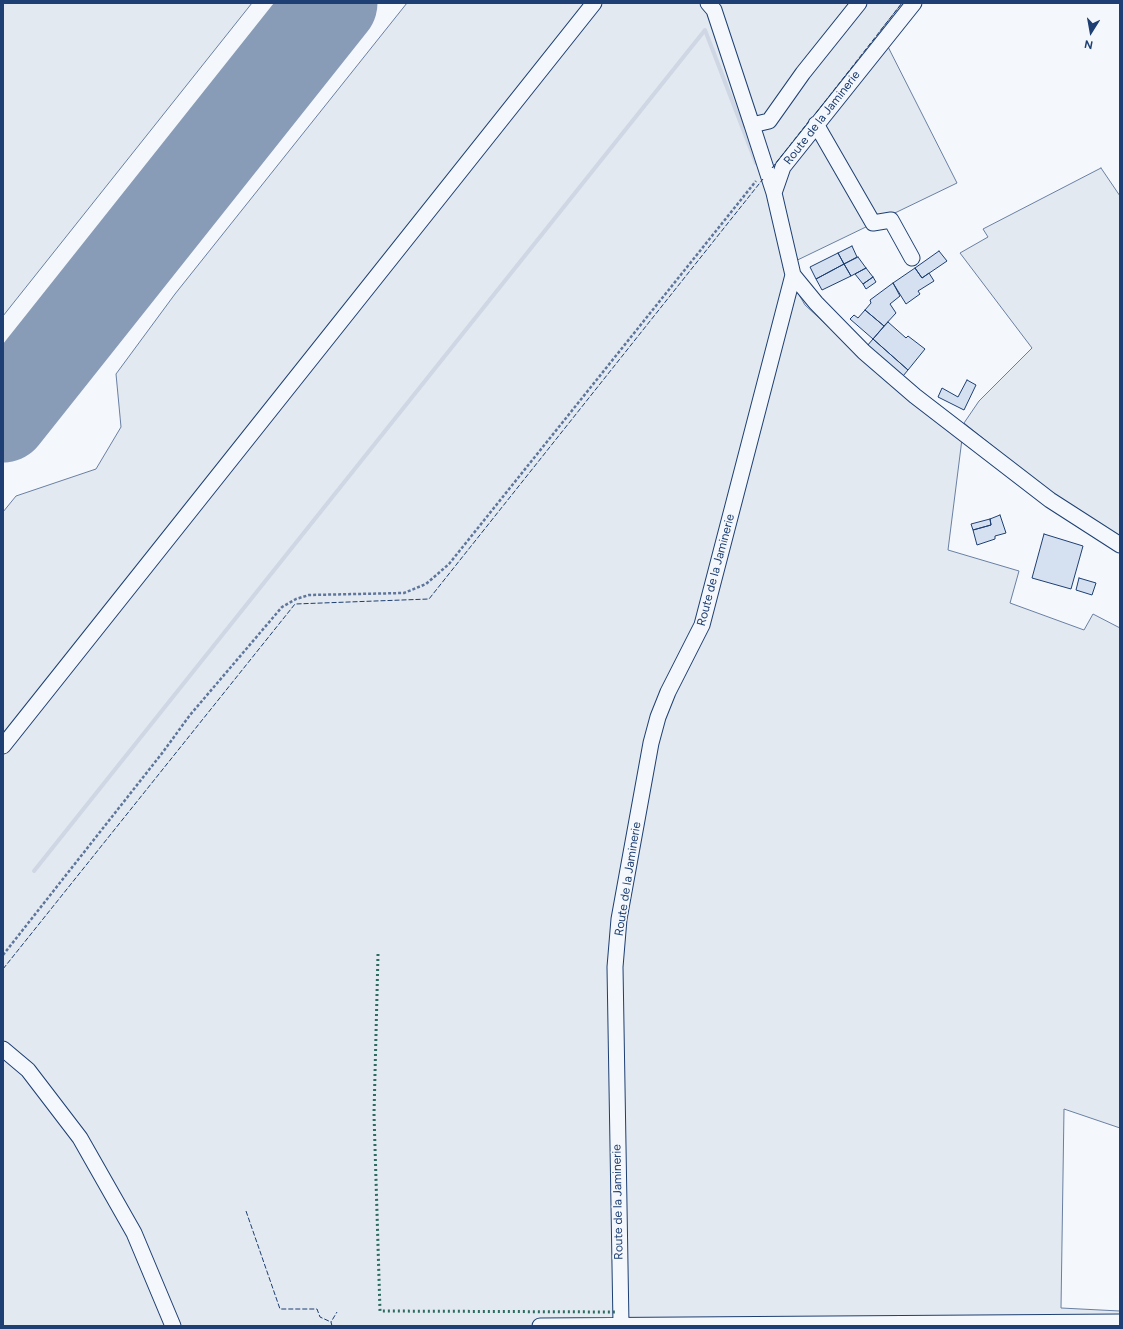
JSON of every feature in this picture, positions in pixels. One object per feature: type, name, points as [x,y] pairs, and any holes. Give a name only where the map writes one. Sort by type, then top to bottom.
[{"type":"street","points":[[3,746],[594,3]]},
{"type":"street","points":[[708,3],[714,10],[774,193]]},
{"type":"street","points":[[752,125],[769,121],[859,3]]},
{"type":"street","name":"Route de la Jaminerie","points":[[621,1325],[614,989],[619,919],[651,743],[658,717],[668,692],[702,625],[794,275],[774,193],[784,167],[816,124],[914,3]]},
{"type":"street","points":[[816,124],[873,224],[891,220],[912,258]]},
{"type":"street","points":[[794,275],[816,303],[864,352],[915,396],[1050,500],[1120,545]]},
{"type":"street","points":[[3,1049],[28,1070],[80,1138],[134,1233],[173,1326]]},
{"type":"street","points":[[540,1326],[1120,1322]]},
{"type":"path","points":[[3,955],[163,752],[190,715],[282,607],[296,599],[309,595],[404,593],[426,584],[449,564],[767,168]]},
{"type":"shaded area","points":[[3,3],[252,3],[3,316]]},
{"type":"shaded area","points":[[407,3],[902,3],[880,31],[957,183],[783,267],[805,305],[914,405],[962,439],[948,550],[1019,571],[1010,603],[1084,630],[1093,614],[1120,628],[1120,1128],[1064,1109],[1061,1308],[1120,1311],[1120,1326],[3,1326],[3,512],[16,496],[96,469],[121,427],[116,374],[175,294]]},
{"type":"shaded area","points":[[1101,168],[1120,196],[1120,537],[1041,485],[964,423],[979,401],[1032,348],[960,253],[988,237],[983,229]]},
{"type":"building","points":[[852,246],[857,257],[844,264],[838,253]]},
{"type":"building","points":[[939,251],[947,261],[922,278],[915,268]]},
{"type":"building","points":[[838,253],[844,264],[816,279],[810,267]]},
{"type":"building","points":[[858,257],[866,268],[851,276],[844,264]]},
{"type":"building","points":[[844,264],[851,276],[822,290],[816,279]]},
{"type":"building","points":[[866,268],[873,277],[863,284],[855,274]]},
{"type":"building","points":[[915,268],[922,278],[929,273],[934,281],[918,291],[920,294],[906,304],[893,283]]},
{"type":"building","points":[[873,277],[876,282],[866,289],[863,284]]},
{"type":"building","points":[[893,283],[900,296],[890,304],[896,313],[884,326],[865,310],[871,303],[870,300]]},
{"type":"building","points":[[865,310],[884,326],[873,339],[850,319],[854,315],[858,318]]},
{"type":"building","points":[[888,322],[906,338],[908,336],[925,349],[908,370],[873,339]]},
{"type":"building","points":[[873,339],[908,370],[903,376],[867,346]]},
{"type":"building","points":[[967,380],[976,385],[964,410],[938,397],[942,388],[958,397]]},
{"type":"building","points":[[1000,515],[1006,533],[995,536],[995,539],[977,545],[973,530],[991,525],[990,519]]},
{"type":"building","points":[[990,519],[991,525],[973,530],[971,524]]},
{"type":"building","points":[[1044,534],[1083,546],[1071,589],[1032,578]]},
{"type":"building","points":[[1079,578],[1096,583],[1092,595],[1076,590]]},
{"type":"waterway","points":[[34,871],[705,30],[756,163]]},
{"type":"runway","points":[[3,417],[332,3]]},
{"type":"hedge","points":[[378,954],[374,1114],[380,1311],[615,1312]]},
{"type":"fence","points":[[816,113],[902,3]]},
{"type":"fence","points":[[772,168],[809,121]]},
{"type":"fence","points":[[3,969],[295,604],[429,599],[763,179]]},
{"type":"fence","points":[[246,1211],[280,1309],[317,1309],[320,1317],[331,1322]]},
{"type":"fence","points":[[332,1326],[331,1322],[337,1312]]}]
